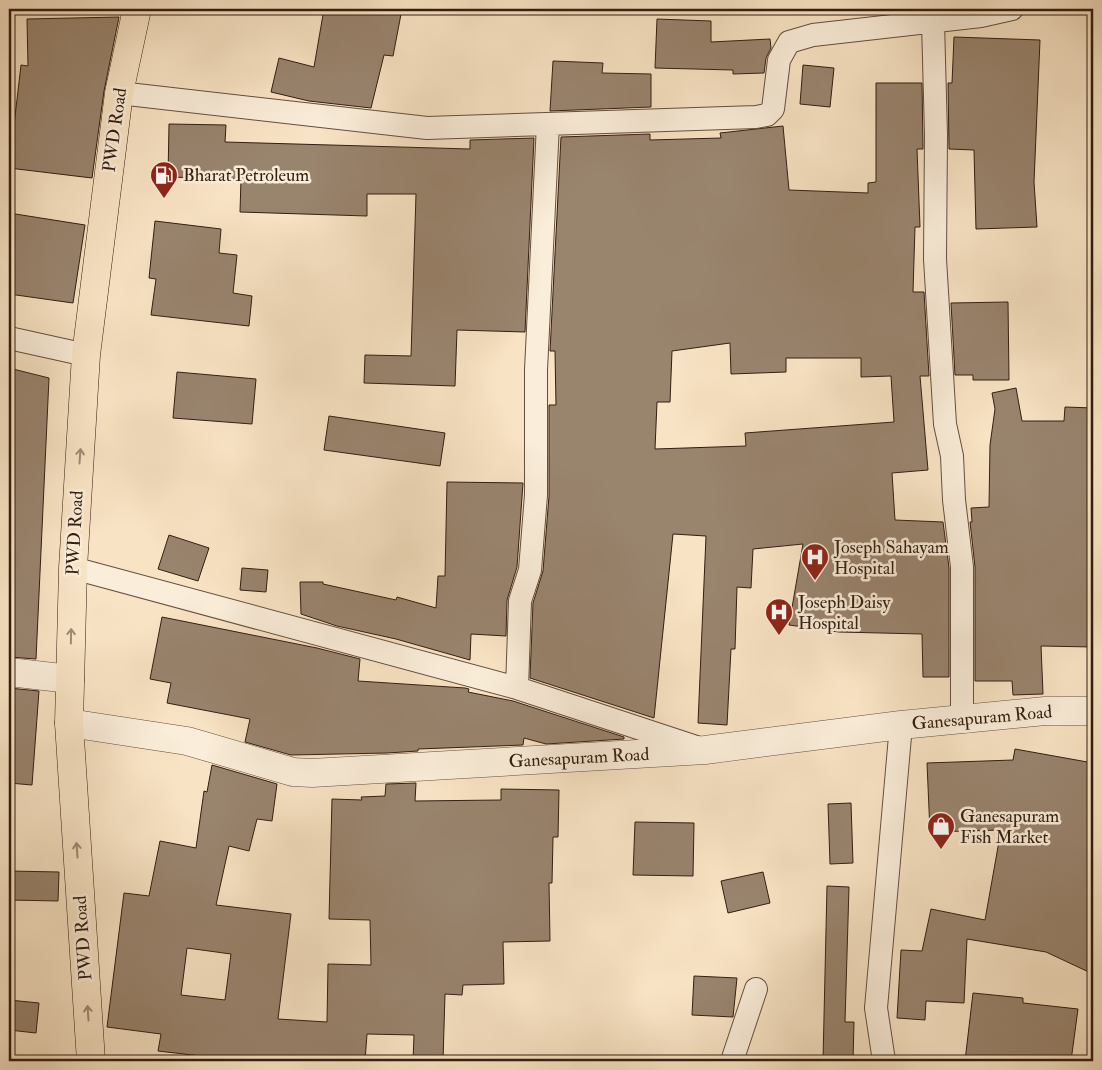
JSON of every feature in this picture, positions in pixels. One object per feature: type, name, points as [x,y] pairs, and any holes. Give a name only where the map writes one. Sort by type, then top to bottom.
[{"type":"main road","name":"PWD Road","points":[[91,1061],[69,723],[73,568],[86,355],[119,93],[137,9]]},
{"type":"street","points":[[119,93],[427,128],[756,117],[767,115],[773,109],[779,60],[789,42],[813,35],[981,16],[1012,9]]},
{"type":"street","points":[[932,22],[936,135],[935,259],[945,424],[952,456],[954,500],[962,567],[962,720]]},
{"type":"street","points":[[517,688],[520,601],[530,570],[536,495],[536,370],[548,124]]},
{"type":"street","points":[[9,338],[86,355]]},
{"type":"street","points":[[73,568],[517,688],[705,750]]},
{"type":"street","points":[[9,672],[70,679]]},
{"type":"street","name":"Ganesapuram Road","points":[[69,723],[187,741],[293,772],[312,773],[705,750],[901,725],[1045,711],[1093,711]]},
{"type":"street","points":[[884,1061],[876,1008],[901,725]]},
{"type":"street","points":[[732,1061],[756,989]]},
{"type":"building","points":[[324,9],[402,9],[393,56],[384,55],[371,108],[309,101],[271,92],[279,58],[314,67]]},
{"type":"building","points":[[119,17],[104,91],[92,178],[9,168],[21,65],[28,66],[27,19]]},
{"type":"building","points":[[657,19],[711,21],[711,42],[770,39],[771,48],[766,58],[764,73],[733,74],[733,70],[655,68]]},
{"type":"building","points":[[954,37],[1040,40],[1034,182],[1037,227],[976,229],[974,150],[949,149],[948,83],[952,83]]},
{"type":"building","points":[[553,61],[603,63],[602,73],[651,74],[651,107],[550,111]]},
{"type":"building","points":[[803,65],[834,68],[830,107],[800,104]]},
{"type":"building","points":[[876,83],[922,83],[923,149],[917,149],[920,227],[915,227],[913,292],[924,292],[929,376],[920,376],[928,470],[892,473],[895,520],[943,522],[949,568],[949,677],[923,677],[922,634],[839,632],[789,625],[803,544],[753,549],[751,588],[737,587],[735,649],[731,649],[727,725],[698,723],[706,536],[673,534],[654,718],[530,678],[533,603],[543,571],[549,496],[549,405],[556,405],[555,351],[550,351],[561,137],[650,134],[650,140],[721,138],[720,133],[783,126],[789,190],[868,193],[868,183],[876,182]],"holes":[[[730,343],[731,374],[786,372],[786,358],[861,358],[861,377],[891,376],[894,422],[745,433],[746,446],[655,449],[657,402],[670,402],[672,351]]]},
{"type":"building","points":[[169,124],[226,125],[225,142],[470,149],[470,140],[534,138],[525,332],[457,330],[455,386],[364,383],[365,355],[411,356],[416,194],[367,194],[367,216],[240,212],[241,179],[168,177]]},
{"type":"building","points":[[9,213],[85,225],[73,303],[9,294]]},
{"type":"building","points":[[155,221],[221,229],[219,253],[237,255],[233,293],[252,296],[249,326],[151,315],[156,279],[149,278]]},
{"type":"building","points":[[1008,302],[1009,380],[973,380],[973,375],[955,375],[951,303]]},
{"type":"building","points":[[9,368],[49,378],[36,659],[9,657]]},
{"type":"building","points":[[177,372],[256,379],[252,424],[173,418]]},
{"type":"building","points":[[1016,388],[1022,421],[1064,421],[1065,407],[1093,408],[1093,647],[1041,646],[1043,694],[1013,695],[1012,681],[975,681],[975,567],[970,522],[972,522],[971,508],[989,507],[990,445],[995,409],[992,393]]},
{"type":"building","points":[[329,416],[445,433],[440,466],[324,450]]},
{"type":"building","points":[[447,482],[523,483],[517,567],[507,600],[506,636],[471,634],[470,660],[396,639],[337,626],[301,614],[300,582],[323,582],[323,584],[396,600],[397,597],[436,608],[438,576],[445,576]]},
{"type":"building","points":[[169,535],[209,548],[198,581],[158,569]]},
{"type":"building","points":[[242,568],[268,570],[266,592],[240,590]]},
{"type":"building","points":[[162,617],[317,648],[360,659],[358,681],[465,688],[469,689],[468,692],[513,701],[624,737],[624,739],[546,744],[524,738],[523,745],[418,749],[418,751],[387,753],[291,755],[245,742],[250,719],[167,703],[171,683],[150,679]]},
{"type":"building","points":[[9,688],[39,691],[32,785],[9,783]]},
{"type":"building","points":[[1015,749],[1093,763],[1093,974],[1046,952],[967,939],[964,1003],[926,1001],[925,1020],[897,1018],[901,950],[922,951],[931,909],[985,920],[1001,830],[930,832],[927,763],[1013,760]]},
{"type":"building","points":[[212,765],[277,784],[272,821],[257,819],[249,851],[229,846],[216,905],[291,914],[278,1019],[327,1022],[328,964],[371,965],[370,920],[329,919],[332,799],[362,800],[361,797],[385,796],[386,784],[416,783],[415,801],[501,800],[501,789],[559,790],[558,837],[553,837],[552,883],[549,883],[550,941],[503,942],[504,984],[463,985],[462,995],[445,994],[443,1061],[413,1061],[414,1035],[367,1034],[365,1061],[218,1061],[218,1058],[158,1051],[161,1034],[107,1027],[124,893],[149,896],[160,841],[196,848],[204,791],[207,792]],"holes":[[[187,948],[231,954],[225,1000],[181,995]]]},
{"type":"building","points":[[851,803],[853,863],[830,864],[828,804]]},
{"type":"building","points":[[635,822],[694,823],[693,876],[633,875]]},
{"type":"building","points":[[9,871],[59,872],[58,901],[9,900]]},
{"type":"building","points":[[763,872],[770,903],[728,913],[721,881]]},
{"type":"building","points":[[827,886],[849,887],[845,1022],[854,1022],[853,1061],[823,1061]]},
{"type":"building","points":[[694,976],[737,978],[733,1017],[692,1015]]},
{"type":"building","points":[[973,993],[1023,998],[1023,1003],[1078,1009],[1071,1061],[965,1061]]},
{"type":"building","points":[[9,1000],[39,1003],[36,1033],[9,1030]]},
{"type":"place","name":"Bharat Petroleum","points":[[164,199]]},
{"type":"place","name":"Joseph Sahayam Hospital","points":[[815,581]]},
{"type":"place","name":"Joseph Daisy Hospital","points":[[779,636]]},
{"type":"place","name":"Ganesapuram Fish Market","points":[[941,850]]}]
